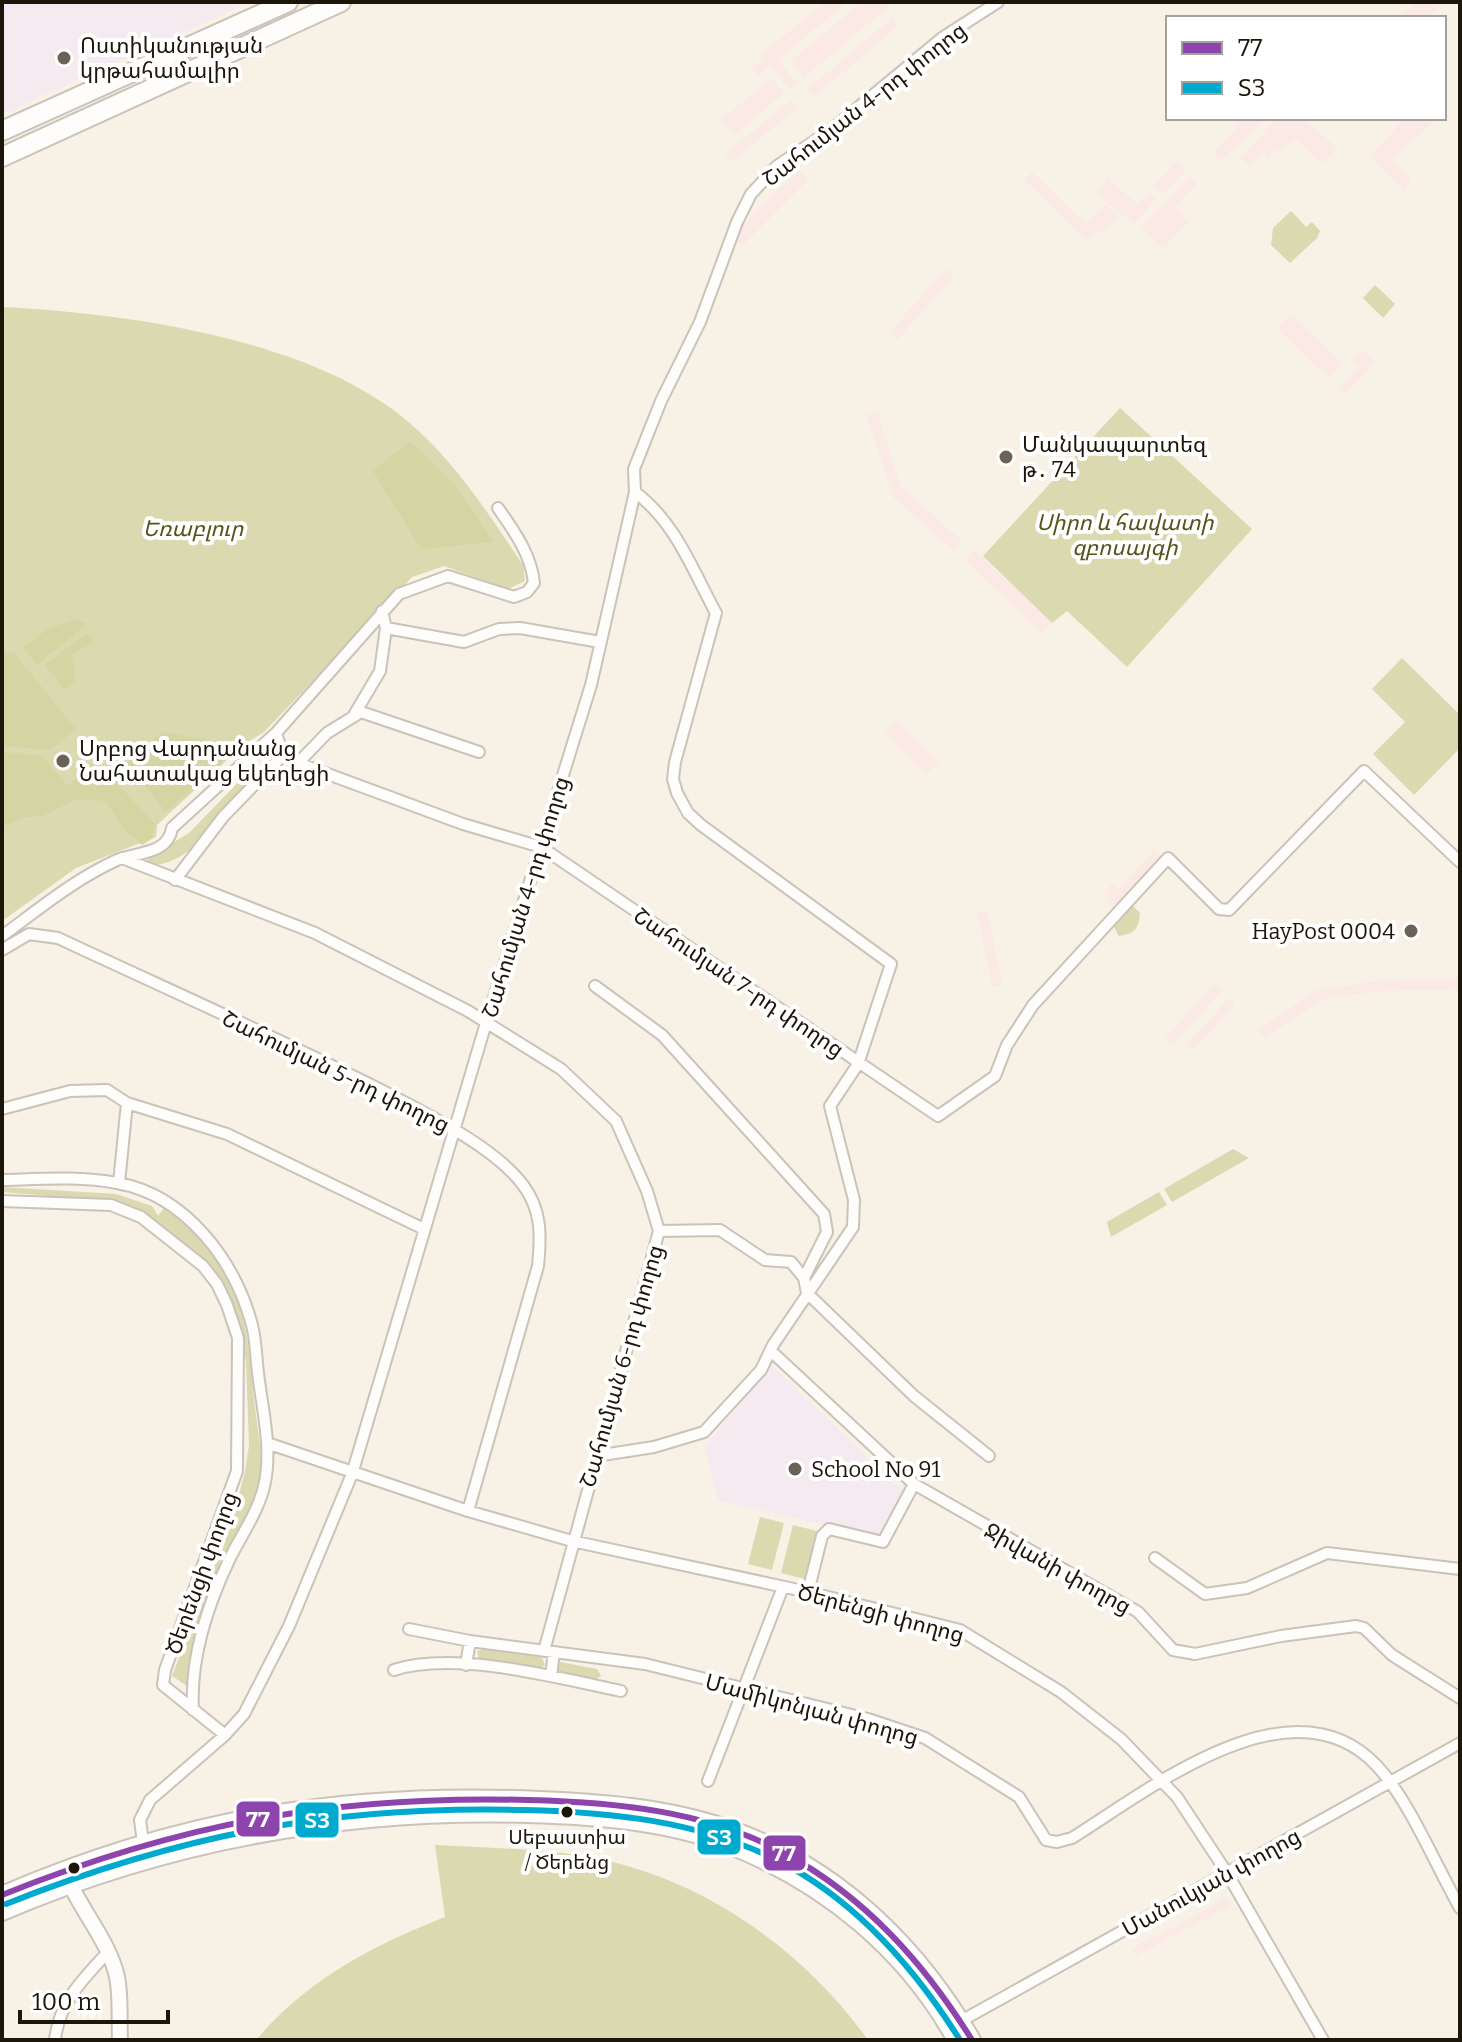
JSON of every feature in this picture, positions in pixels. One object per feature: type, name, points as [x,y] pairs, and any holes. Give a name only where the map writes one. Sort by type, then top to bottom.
[{"type":"highway","points":[[2,131],[288,2]]},
{"type":"highway","points":[[2,157],[341,2]]},
{"type":"main road","points":[[2,1912],[67,1876],[143,1841],[270,1814],[408,1798],[588,1802],[650,1808],[703,1820],[769,1846],[840,1887],[899,1941],[938,1984],[972,2040]]},
{"type":"main road","points":[[2,1895],[67,1876],[257,1832],[401,1814],[560,1815],[673,1828],[766,1862],[841,1907],[913,1976],[956,2040]]},
{"type":"street","name":"Շահումյան 4-րդ փողոց","points":[[147,1859],[140,1815],[150,1800],[225,1735],[244,1714],[289,1626],[352,1474],[486,1023],[591,685],[635,492],[634,469],[661,401],[700,322],[737,222],[751,194],[777,166],[831,130],[942,38],[998,2]]},
{"type":"street","points":[[596,1456],[654,1447],[704,1432],[734,1402],[772,1352],[773,1345],[853,1227],[854,1200],[830,1106],[858,1064],[891,964],[721,842],[688,813],[677,793],[673,779],[675,762],[716,613],[671,526],[657,508],[635,492]]},
{"type":"street","points":[[2,936],[81,879],[122,858],[151,852],[169,839],[172,828],[276,733],[382,611],[409,588],[448,576],[514,597],[527,592],[534,583],[533,570],[520,541],[498,508]]},
{"type":"street","points":[[352,716],[380,671],[386,628],[382,611]]},
{"type":"street","points":[[386,628],[464,642],[499,629],[520,628],[600,642]]},
{"type":"street","points":[[298,763],[327,733],[361,712],[393,720],[479,752]]},
{"type":"street","points":[[175,880],[223,817],[283,755],[276,733]]},
{"type":"street","name":"Շահումյան 7-րդ փողոց","points":[[283,755],[463,824],[541,847],[938,1116],[995,1076],[1007,1045],[1033,1005],[1168,858],[1219,909],[1229,910],[1364,771],[1460,862]]},
{"type":"street","name":"Շահումյան 6-րդ փողոց","points":[[122,858],[315,933],[468,1011],[561,1069],[616,1121],[647,1191],[659,1231],[572,1541],[549,1651],[551,1676]]},
{"type":"street","name":"Շահումյան 5-րդ փողոց","points":[[2,950],[29,934],[58,938],[332,1065],[455,1128],[522,1182],[535,1203],[541,1233],[538,1266],[468,1511]]},
{"type":"street","points":[[595,986],[662,1035],[824,1214],[827,1232],[804,1278]]},
{"type":"street","points":[[2,1109],[93,1089],[107,1090],[127,1103],[227,1134],[424,1229]]},
{"type":"street","points":[[119,1183],[127,1103]]},
{"type":"street","name":"Ծերենցի փողոց","points":[[2,1180],[36,1177],[119,1183],[160,1199],[195,1224],[219,1251],[237,1283],[253,1326],[267,1443],[265,1482],[250,1523],[229,1560],[197,1650],[192,1686],[193,1710]]},
{"type":"street","name":"Ծերենցի փողոց","points":[[2,1201],[111,1205],[141,1217],[203,1266],[217,1284],[227,1305],[238,1338],[237,1471],[165,1670],[163,1685],[225,1735]]},
{"type":"street","points":[[659,1231],[720,1230],[765,1260],[791,1262],[804,1278],[807,1293],[914,1396],[989,1456]]},
{"type":"street","name":"Ջիվանի փողոց","points":[[772,1352],[914,1484],[1138,1612],[1173,1650],[1195,1654],[1281,1636],[1356,1626],[1364,1628],[1392,1655],[1460,1698]]},
{"type":"street","name":"Ծերենցի փողոց","points":[[267,1443],[311,1455],[352,1474],[572,1541],[808,1592],[960,1630],[1061,1692],[1121,1739],[1163,1781],[1227,1873],[1323,2040]]},
{"type":"street","points":[[808,1592],[822,1536],[829,1529],[883,1542],[914,1484]]},
{"type":"street","points":[[1155,1558],[1205,1594],[1247,1588],[1302,1567],[1327,1553],[1460,1569]]},
{"type":"street","points":[[708,1781],[783,1587]]},
{"type":"street","name":"Մամիկոնյան փողոց","points":[[409,1629],[470,1641],[645,1664],[868,1719],[925,1738],[1019,1797],[1046,1840],[1057,1842],[1072,1838],[1163,1781]]},
{"type":"street","points":[[466,1665],[470,1641]]},
{"type":"street","points":[[394,1670],[420,1662],[466,1665],[551,1676],[621,1691]]},
{"type":"street","points":[[1163,1781],[1228,1745],[1249,1739],[1298,1734],[1333,1738],[1350,1744],[1365,1754],[1390,1783],[1460,1908]]},
{"type":"street","name":"Մանուկյան փողոց","points":[[961,2021],[1460,1743]]},
{"type":"street","points":[[67,1876],[108,1952],[117,1978],[120,2040]]},
{"type":"street","points":[[55,2040],[64,2005],[77,1985],[108,1952]]},
{"type":"shaded area","name":"Ոստիկանության կրթահամալիր","points":[[2,2],[250,2],[2,114]]},
{"type":"shaded area","points":[[824,2],[847,2],[778,60],[797,83],[790,89],[770,66],[757,76],[751,68],[763,58],[761,55]]},
{"type":"shaded area","points":[[862,2],[894,2],[804,77],[791,61]]},
{"type":"shaded area","points":[[1415,2],[1444,2],[1430,16],[1402,15]]},
{"type":"shaded area","points":[[892,18],[898,26],[814,97],[808,89]]},
{"type":"shaded area","points":[[772,78],[784,93],[734,135],[721,120]]},
{"type":"shaded area","points":[[791,100],[797,108],[732,162],[725,154]]},
{"type":"shaded area","points":[[1263,120],[1221,161],[1213,153],[1238,126],[1234,122]]},
{"type":"shaded area","points":[[1275,120],[1305,120],[1337,148],[1323,164],[1295,139],[1279,152],[1276,149],[1267,159],[1262,154],[1250,167],[1240,158]]},
{"type":"shaded area","points":[[1403,120],[1436,120],[1391,160],[1412,181],[1404,190],[1370,157]]},
{"type":"shaded area","points":[[1177,161],[1186,170],[1163,194],[1154,185]]},
{"type":"shaded area","points":[[799,170],[808,180],[742,246],[732,236]]},
{"type":"shaded area","points":[[1032,172],[1086,224],[1106,205],[1120,219],[1086,240],[1024,180]]},
{"type":"shaded area","points":[[1190,177],[1197,184],[1174,208],[1189,222],[1163,249],[1141,227]]},
{"type":"shaded area","points":[[1108,178],[1138,205],[1149,193],[1156,199],[1134,224],[1095,192]]},
{"type":"shaded area","points":[[946,269],[954,276],[897,340],[889,333]]},
{"type":"shaded area","points":[[1291,314],[1343,364],[1329,378],[1277,329]]},
{"type":"shaded area","points":[[1361,349],[1375,362],[1345,395],[1339,389],[1359,367],[1352,360]]},
{"type":"shaded area","points":[[877,412],[901,487],[962,541],[954,551],[893,497],[867,415]]},
{"type":"shaded area","points":[[974,550],[1052,623],[1042,633],[965,560]]},
{"type":"shaded area","points":[[897,721],[939,762],[926,774],[884,733]]},
{"type":"shaded area","points":[[1154,851],[1161,858],[1113,908],[1106,901],[1110,896],[1105,891],[1112,884],[1118,889]]},
{"type":"shaded area","points":[[987,910],[1002,985],[992,987],[977,912]]},
{"type":"shaded area","points":[[1384,980],[1460,980],[1460,989],[1381,991],[1326,998],[1264,1038],[1258,1029],[1318,990]]},
{"type":"shaded area","points":[[1215,983],[1223,989],[1173,1045],[1165,1039]]},
{"type":"shaded area","points":[[1229,998],[1236,1004],[1194,1050],[1187,1044]]},
{"type":"shaded area","name":"School No 91","points":[[772,1366],[904,1492],[878,1537],[718,1500],[705,1446]]},
{"type":"shaded area","points":[[1227,1898],[1231,1905],[1136,1956],[1132,1949]]},
{"type":"green space","points":[[1291,211],[1306,227],[1312,222],[1320,231],[1317,238],[1290,263],[1271,245],[1273,228]]},
{"type":"green space","points":[[1375,285],[1395,304],[1383,318],[1363,298]]},
{"type":"green space","name":"Եռաբլուր","points":[[2,307],[102,316],[210,334],[314,366],[360,388],[400,415],[452,466],[523,565],[525,581],[508,589],[444,566],[412,577],[264,732],[243,745],[157,825],[156,837],[76,868],[2,921]]},
{"type":"green space","name":"Սիրո և հավատի զբոսայգի","points":[[1120,408],[1252,529],[1127,667],[1067,611],[1052,623],[983,556]]},
{"type":"green space","points":[[410,441],[453,483],[494,542],[421,549],[373,471]]},
{"type":"green space","points":[[77,619],[87,624],[37,665],[23,647],[48,629]]},
{"type":"green space","points":[[84,635],[92,635],[94,642],[73,654],[76,681],[65,690],[45,665]]},
{"type":"green space","points":[[2,651],[14,653],[76,729],[50,750],[2,746]]},
{"type":"green space","points":[[1402,658],[1460,715],[1460,748],[1414,795],[1373,754],[1405,722],[1372,689]]},
{"type":"green space","points":[[162,732],[239,746],[166,812],[127,763]]},
{"type":"green space","points":[[2,752],[43,756],[67,786],[96,761],[156,825],[153,838],[142,845],[123,828],[105,801],[77,799],[43,816],[24,817],[2,827]]},
{"type":"green space","points":[[252,768],[258,774],[194,847],[163,864],[147,864],[148,858],[189,833]]},
{"type":"green space","points":[[1127,906],[1134,907],[1140,913],[1138,923],[1135,930],[1119,936],[1111,922]]},
{"type":"green space","points":[[1233,1149],[1249,1158],[1172,1202],[1164,1189]]},
{"type":"green space","points":[[2,1187],[116,1194],[152,1206],[158,1216],[164,1208],[211,1250],[226,1272],[236,1295],[248,1347],[260,1450],[260,1482],[255,1500],[232,1541],[211,1592],[198,1632],[187,1686],[172,1676],[231,1524],[249,1445],[246,1361],[233,1304],[202,1260],[144,1212],[98,1200],[2,1192]]},
{"type":"green space","points":[[1159,1192],[1167,1205],[1111,1237],[1107,1222]]},
{"type":"green space","points":[[760,1517],[784,1523],[772,1570],[748,1564]]},
{"type":"green space","points":[[793,1525],[817,1531],[805,1579],[781,1573]]},
{"type":"green space","points":[[484,1649],[541,1656],[545,1665],[540,1668],[479,1660],[477,1651]]},
{"type":"green space","points":[[560,1662],[597,1669],[601,1676],[594,1680],[557,1670]]},
{"type":"green space","points":[[435,1845],[569,1854],[630,1867],[670,1881],[709,1899],[780,1947],[813,1976],[868,2040],[256,2040],[297,1999],[343,1966],[445,1917]]},
{"type":"transit line","name":"77","points":[[2,1895],[68,1870],[196,1832],[324,1809],[457,1800],[561,1801],[627,1807],[725,1828],[756,1839],[815,1871],[891,1935],[934,1985],[972,2040]]},
{"type":"transit line","name":"Տ3","points":[[6,1904],[135,1859],[197,1842],[323,1819],[455,1810],[557,1811],[621,1816],[716,1836],[777,1860],[806,1876],[857,1915],[881,1938],[923,1987],[960,2040]]},
{"type":"place","name":"Ոստիկանության կրթահամալիր","points":[[64,58]]},
{"type":"place","name":"Մանկապարտեզ թ․ 74","points":[[1006,457]]},
{"type":"place","name":"Սրբոց Վարդանանց Նահատակաց եկեղեցի","points":[[63,761]]},
{"type":"place","name":"HayPost 0004","points":[[1411,931]]},
{"type":"place","name":"School No 91","points":[[795,1469]]},
{"type":"place","name":"Սեբաստիա / Ծերենց","points":[[567,1812]]}]
